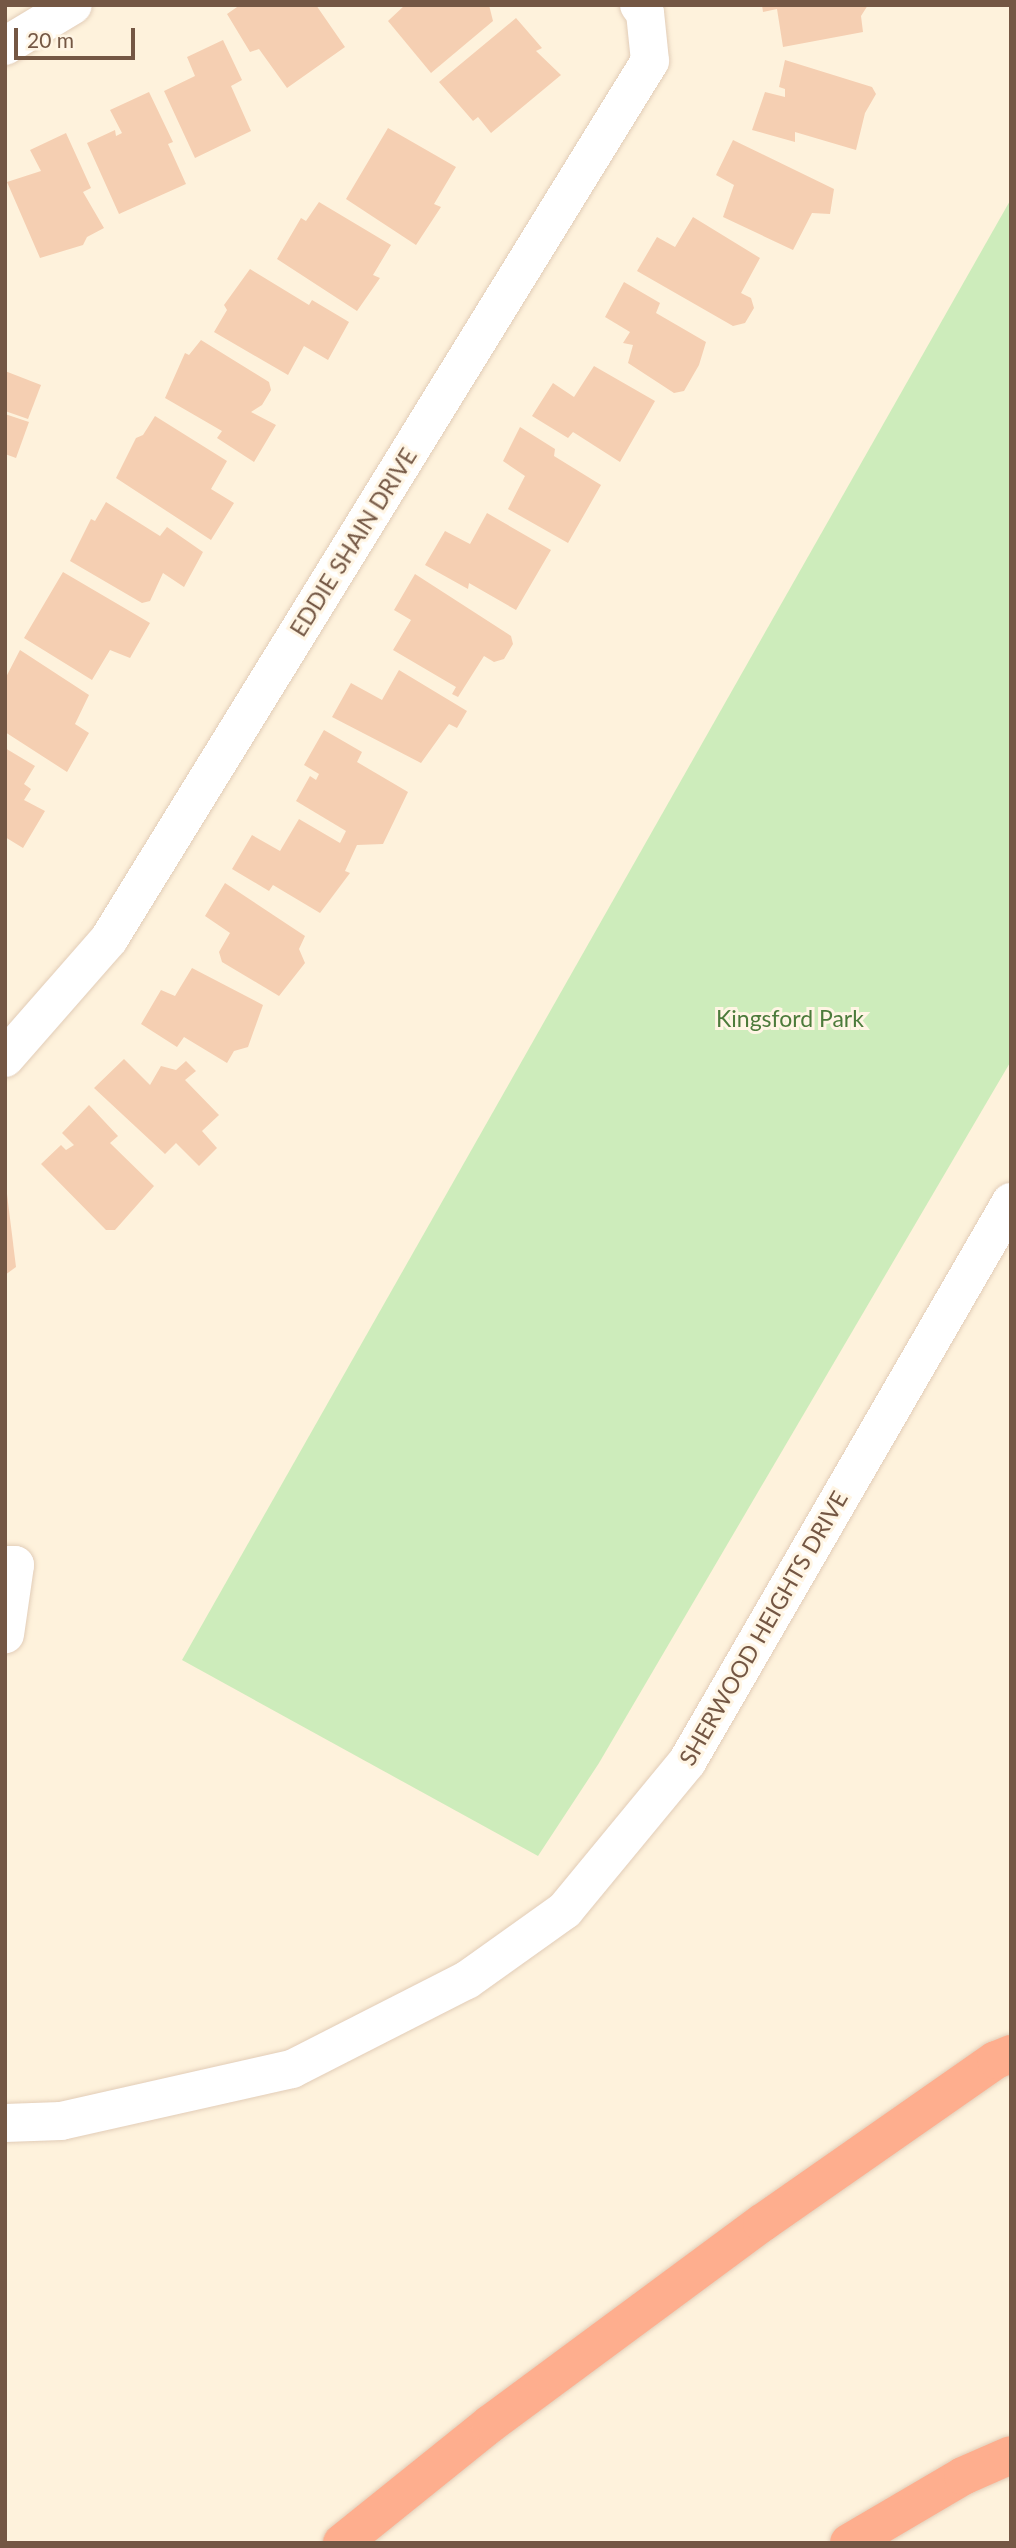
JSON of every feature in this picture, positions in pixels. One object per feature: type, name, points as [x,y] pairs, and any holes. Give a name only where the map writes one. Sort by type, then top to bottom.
[{"type":"highway","points":[[342,2543],[490,2424],[740,2239],[996,2060],[1011,2054]]},
{"type":"highway","points":[[849,2543],[962,2476],[1011,2455]]},
{"type":"street","points":[[5,46],[73,5]]},
{"type":"street","name":"EDDIE SHAIN DRIVE","points":[[5,1058],[109,939],[650,61],[645,13],[639,5]]},
{"type":"street","name":"SHERWOOD HEIGHTS DRIVE","points":[[5,2123],[61,2121],[292,2069],[467,1980],[565,1910],[687,1762],[1011,1202]]},
{"type":"street","points":[[5,1565],[15,1565],[5,1634]]},
{"type":"green space","name":"Kingsford Park","points":[[1011,199],[1011,1061],[599,1763],[538,1856],[182,1660]]},
{"type":"building","points":[[240,5],[316,5],[345,47],[287,88],[259,49],[250,52],[227,14]]},
{"type":"building","points":[[405,5],[489,5],[493,21],[431,73],[388,21]]},
{"type":"building","points":[[762,5],[868,5],[861,16],[863,32],[783,47],[777,9],[763,12]]},
{"type":"building","points":[[516,18],[542,48],[536,51],[561,75],[491,133],[478,117],[473,121],[439,82]]},
{"type":"building","points":[[223,40],[242,80],[231,86],[251,131],[195,158],[164,91],[195,76],[187,57]]},
{"type":"building","points":[[785,60],[872,87],[876,94],[865,113],[856,150],[795,132],[795,142],[752,130],[765,92],[785,97],[785,89],[779,87]]},
{"type":"building","points":[[149,92],[173,142],[168,144],[186,184],[119,214],[87,143],[115,130],[116,136],[122,133],[110,110]]},
{"type":"building","points":[[388,128],[456,167],[434,204],[441,207],[416,245],[346,199]]},
{"type":"building","points":[[66,133],[91,188],[83,192],[104,228],[87,237],[83,245],[40,258],[7,182],[41,171],[30,150]]},
{"type":"building","points":[[733,140],[834,189],[830,214],[812,213],[793,250],[723,217],[734,185],[716,175]]},
{"type":"building","points":[[319,202],[391,245],[373,275],[380,278],[357,311],[277,259],[301,218],[306,221]]},
{"type":"building","points":[[693,217],[760,258],[741,293],[751,298],[754,308],[745,323],[733,326],[637,271],[657,237],[675,247]]},
{"type":"building","points":[[250,269],[309,305],[312,300],[349,322],[328,360],[304,346],[288,375],[214,332],[227,310],[224,305]]},
{"type":"building","points":[[624,282],[660,303],[656,313],[706,342],[699,365],[684,391],[674,393],[628,363],[633,345],[623,343],[630,332],[605,317]]},
{"type":"building","points":[[201,340],[269,382],[271,390],[262,405],[251,412],[276,425],[254,462],[217,438],[222,431],[165,398],[185,353],[189,355]]},
{"type":"building","points":[[594,366],[655,401],[620,462],[573,432],[568,438],[532,416],[553,383],[574,397]]},
{"type":"building","points":[[5,371],[41,385],[28,419],[5,411]]},
{"type":"building","points":[[5,414],[29,422],[16,458],[5,454]]},
{"type":"building","points":[[155,416],[227,461],[211,489],[234,503],[211,540],[116,478],[136,438],[143,435]]},
{"type":"building","points":[[520,427],[555,449],[554,456],[601,485],[568,543],[508,509],[525,476],[503,461]]},
{"type":"building","points":[[106,502],[160,536],[167,527],[203,552],[184,587],[163,573],[150,601],[142,603],[70,561],[91,519],[95,521]]},
{"type":"building","points":[[487,513],[551,550],[516,610],[469,583],[468,589],[425,565],[445,531],[470,544]]},
{"type":"building","points":[[63,572],[150,623],[130,658],[110,650],[92,680],[24,638]]},
{"type":"building","points":[[415,574],[511,636],[513,644],[504,659],[494,662],[484,656],[458,697],[452,694],[456,687],[393,650],[411,620],[394,610]]},
{"type":"building","points":[[20,650],[89,695],[75,724],[89,733],[67,772],[5,732],[5,679]]},
{"type":"building","points":[[399,670],[467,711],[457,728],[449,724],[421,763],[332,717],[351,683],[382,700]]},
{"type":"building","points":[[324,730],[362,752],[357,762],[408,792],[383,844],[357,845],[345,871],[350,873],[320,913],[273,885],[269,891],[232,869],[252,835],[280,851],[299,819],[340,843],[346,831],[296,801],[310,776],[316,780],[319,774],[304,765]]},
{"type":"building","points":[[5,748],[35,766],[24,784],[31,789],[24,800],[45,811],[23,848],[5,837]]},
{"type":"building","points":[[225,883],[305,936],[299,949],[305,963],[279,996],[222,962],[219,952],[230,933],[205,916]]},
{"type":"building","points":[[192,968],[263,1005],[248,1047],[234,1051],[227,1063],[184,1037],[177,1047],[141,1024],[161,990],[175,996]]},
{"type":"building","points":[[124,1059],[150,1085],[161,1066],[176,1070],[186,1061],[196,1071],[185,1080],[219,1115],[202,1131],[217,1148],[199,1166],[176,1143],[165,1154],[94,1088]]},
{"type":"building","points":[[89,1105],[118,1136],[110,1143],[154,1186],[115,1230],[106,1230],[41,1164],[61,1145],[66,1150],[74,1145],[62,1133]]},
{"type":"building","points":[[5,1178],[16,1267],[5,1275]]}]
